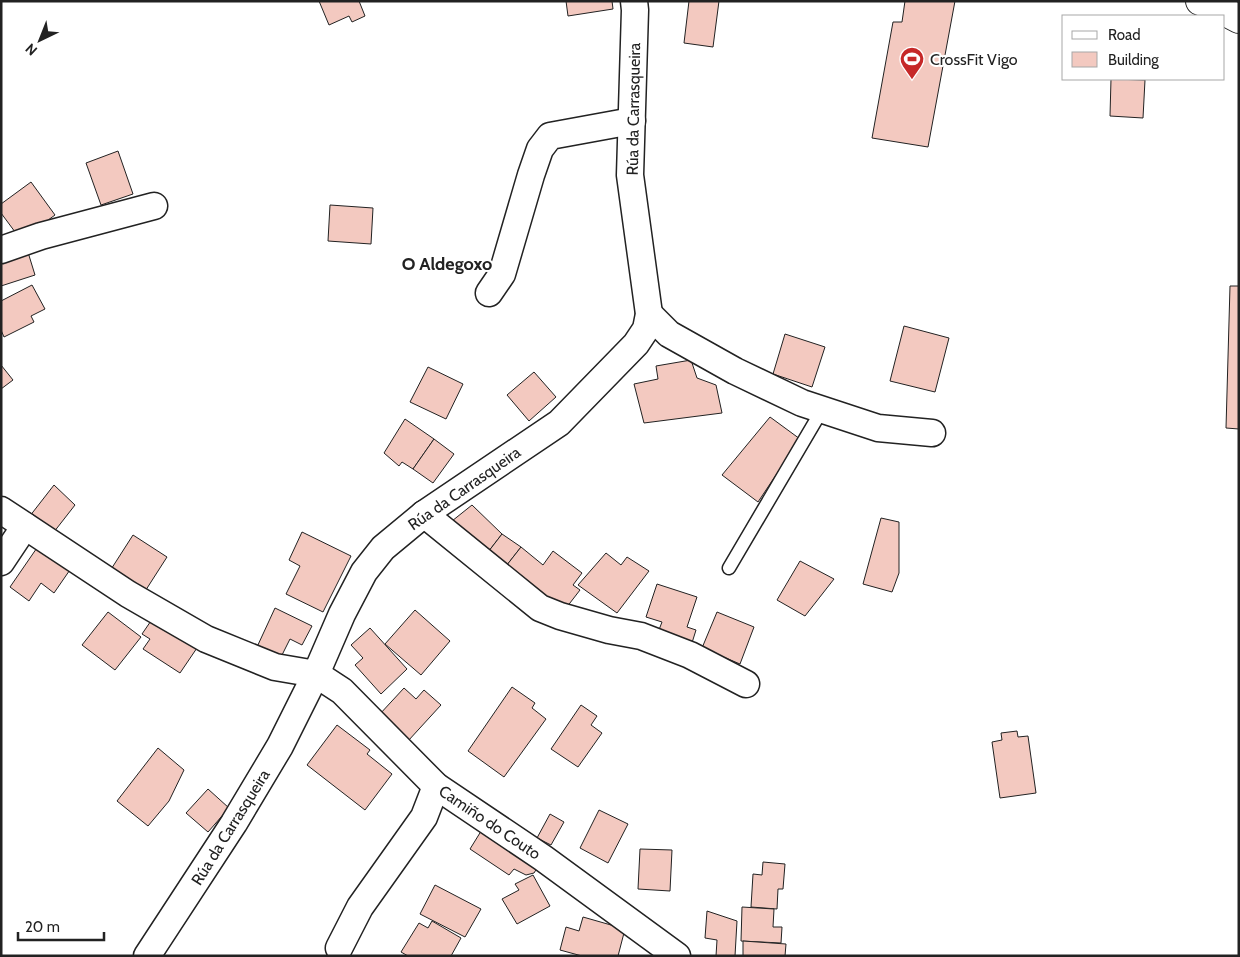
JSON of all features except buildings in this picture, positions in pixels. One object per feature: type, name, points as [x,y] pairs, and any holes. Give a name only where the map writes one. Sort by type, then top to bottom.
[{"type":"street","name":"Rúa da Carrasqueira","points":[[147,956],[239,814],[280,746],[316,674],[342,614],[364,572],[384,548],[424,514],[559,423],[636,344],[646,329],[649,314],[630,175],[634,1]]},
{"type":"street","points":[[1200,1],[1239,18]]},
{"type":"street","points":[[488,293],[502,274],[540,149],[550,136],[632,120]]},
{"type":"street","points":[[1,250],[41,236],[154,206]]},
{"type":"street","points":[[649,314],[669,334],[735,371],[802,403],[878,428],[932,433]]},
{"type":"street","points":[[1,510],[128,594],[206,639],[275,667],[316,674]]},
{"type":"street","points":[[424,514],[540,608],[560,616],[609,630],[641,636],[690,655],[746,684]]},
{"type":"street","points":[[1,562],[25,526]]},
{"type":"street","name":"Camiño do Couto","points":[[316,674],[342,691],[436,786],[535,852],[677,956]]},
{"type":"street","points":[[339,948],[360,907],[424,817],[436,786]]},
{"type":"lane","points":[[729,568],[822,410]]},
{"type":"place","name":"CrossFit Vigo","points":[[912,80]]},
{"type":"district","name":"O Aldegoxo","points":[[447,264]]}]
